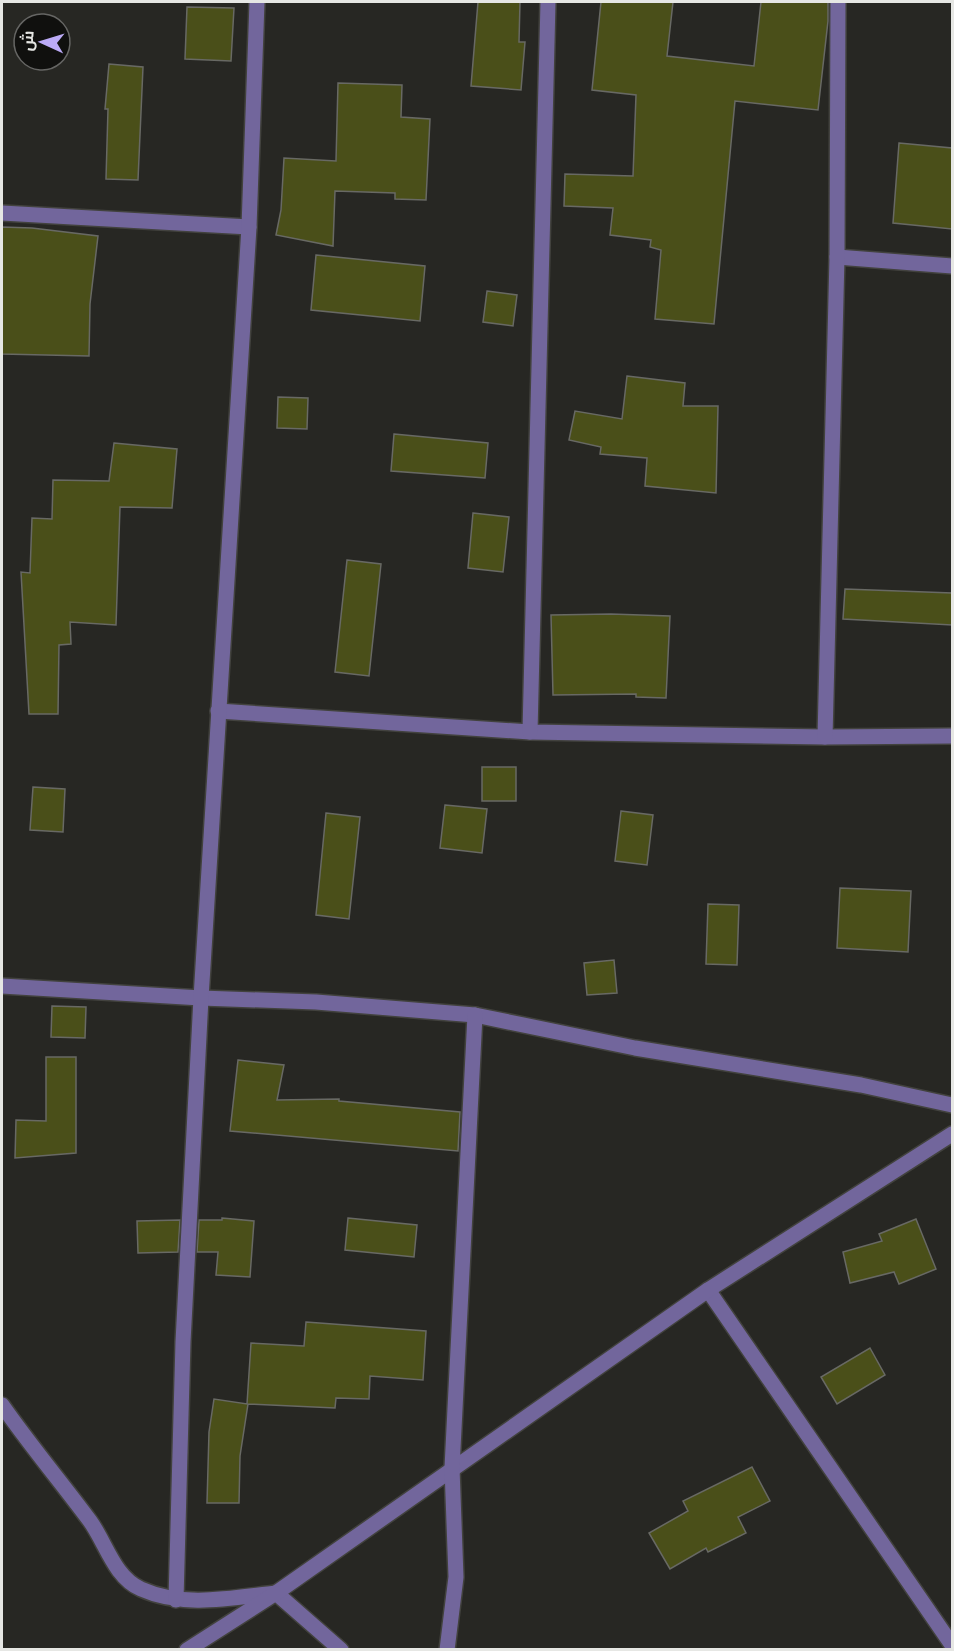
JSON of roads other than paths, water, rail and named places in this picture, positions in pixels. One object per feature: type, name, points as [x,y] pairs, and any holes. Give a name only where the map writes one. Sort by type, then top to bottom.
[{"type":"street","points":[[176,1600],[183,1342],[201,998],[249,226],[258,2]]},
{"type":"street","points":[[530,732],[548,2]]},
{"type":"street","points":[[825,737],[837,257],[838,2]]},
{"type":"street","points":[[2,213],[249,226]]},
{"type":"street","points":[[837,257],[952,266]]},
{"type":"street","points":[[218,711],[530,732],[825,737],[952,736]]},
{"type":"street","points":[[2,986],[201,998],[316,1002],[475,1015],[635,1048],[861,1085],[952,1105]]},
{"type":"street","points":[[447,1650],[456,1577],[452,1468],[475,1015]]},
{"type":"street","points":[[187,1650],[276,1593],[708,1290],[952,1134]]},
{"type":"street","points":[[708,1290],[952,1646]]},
{"type":"street","points":[[2,1405],[33,1449],[92,1523],[124,1578],[140,1589],[176,1600],[211,1600],[276,1593],[340,1650]]}]
